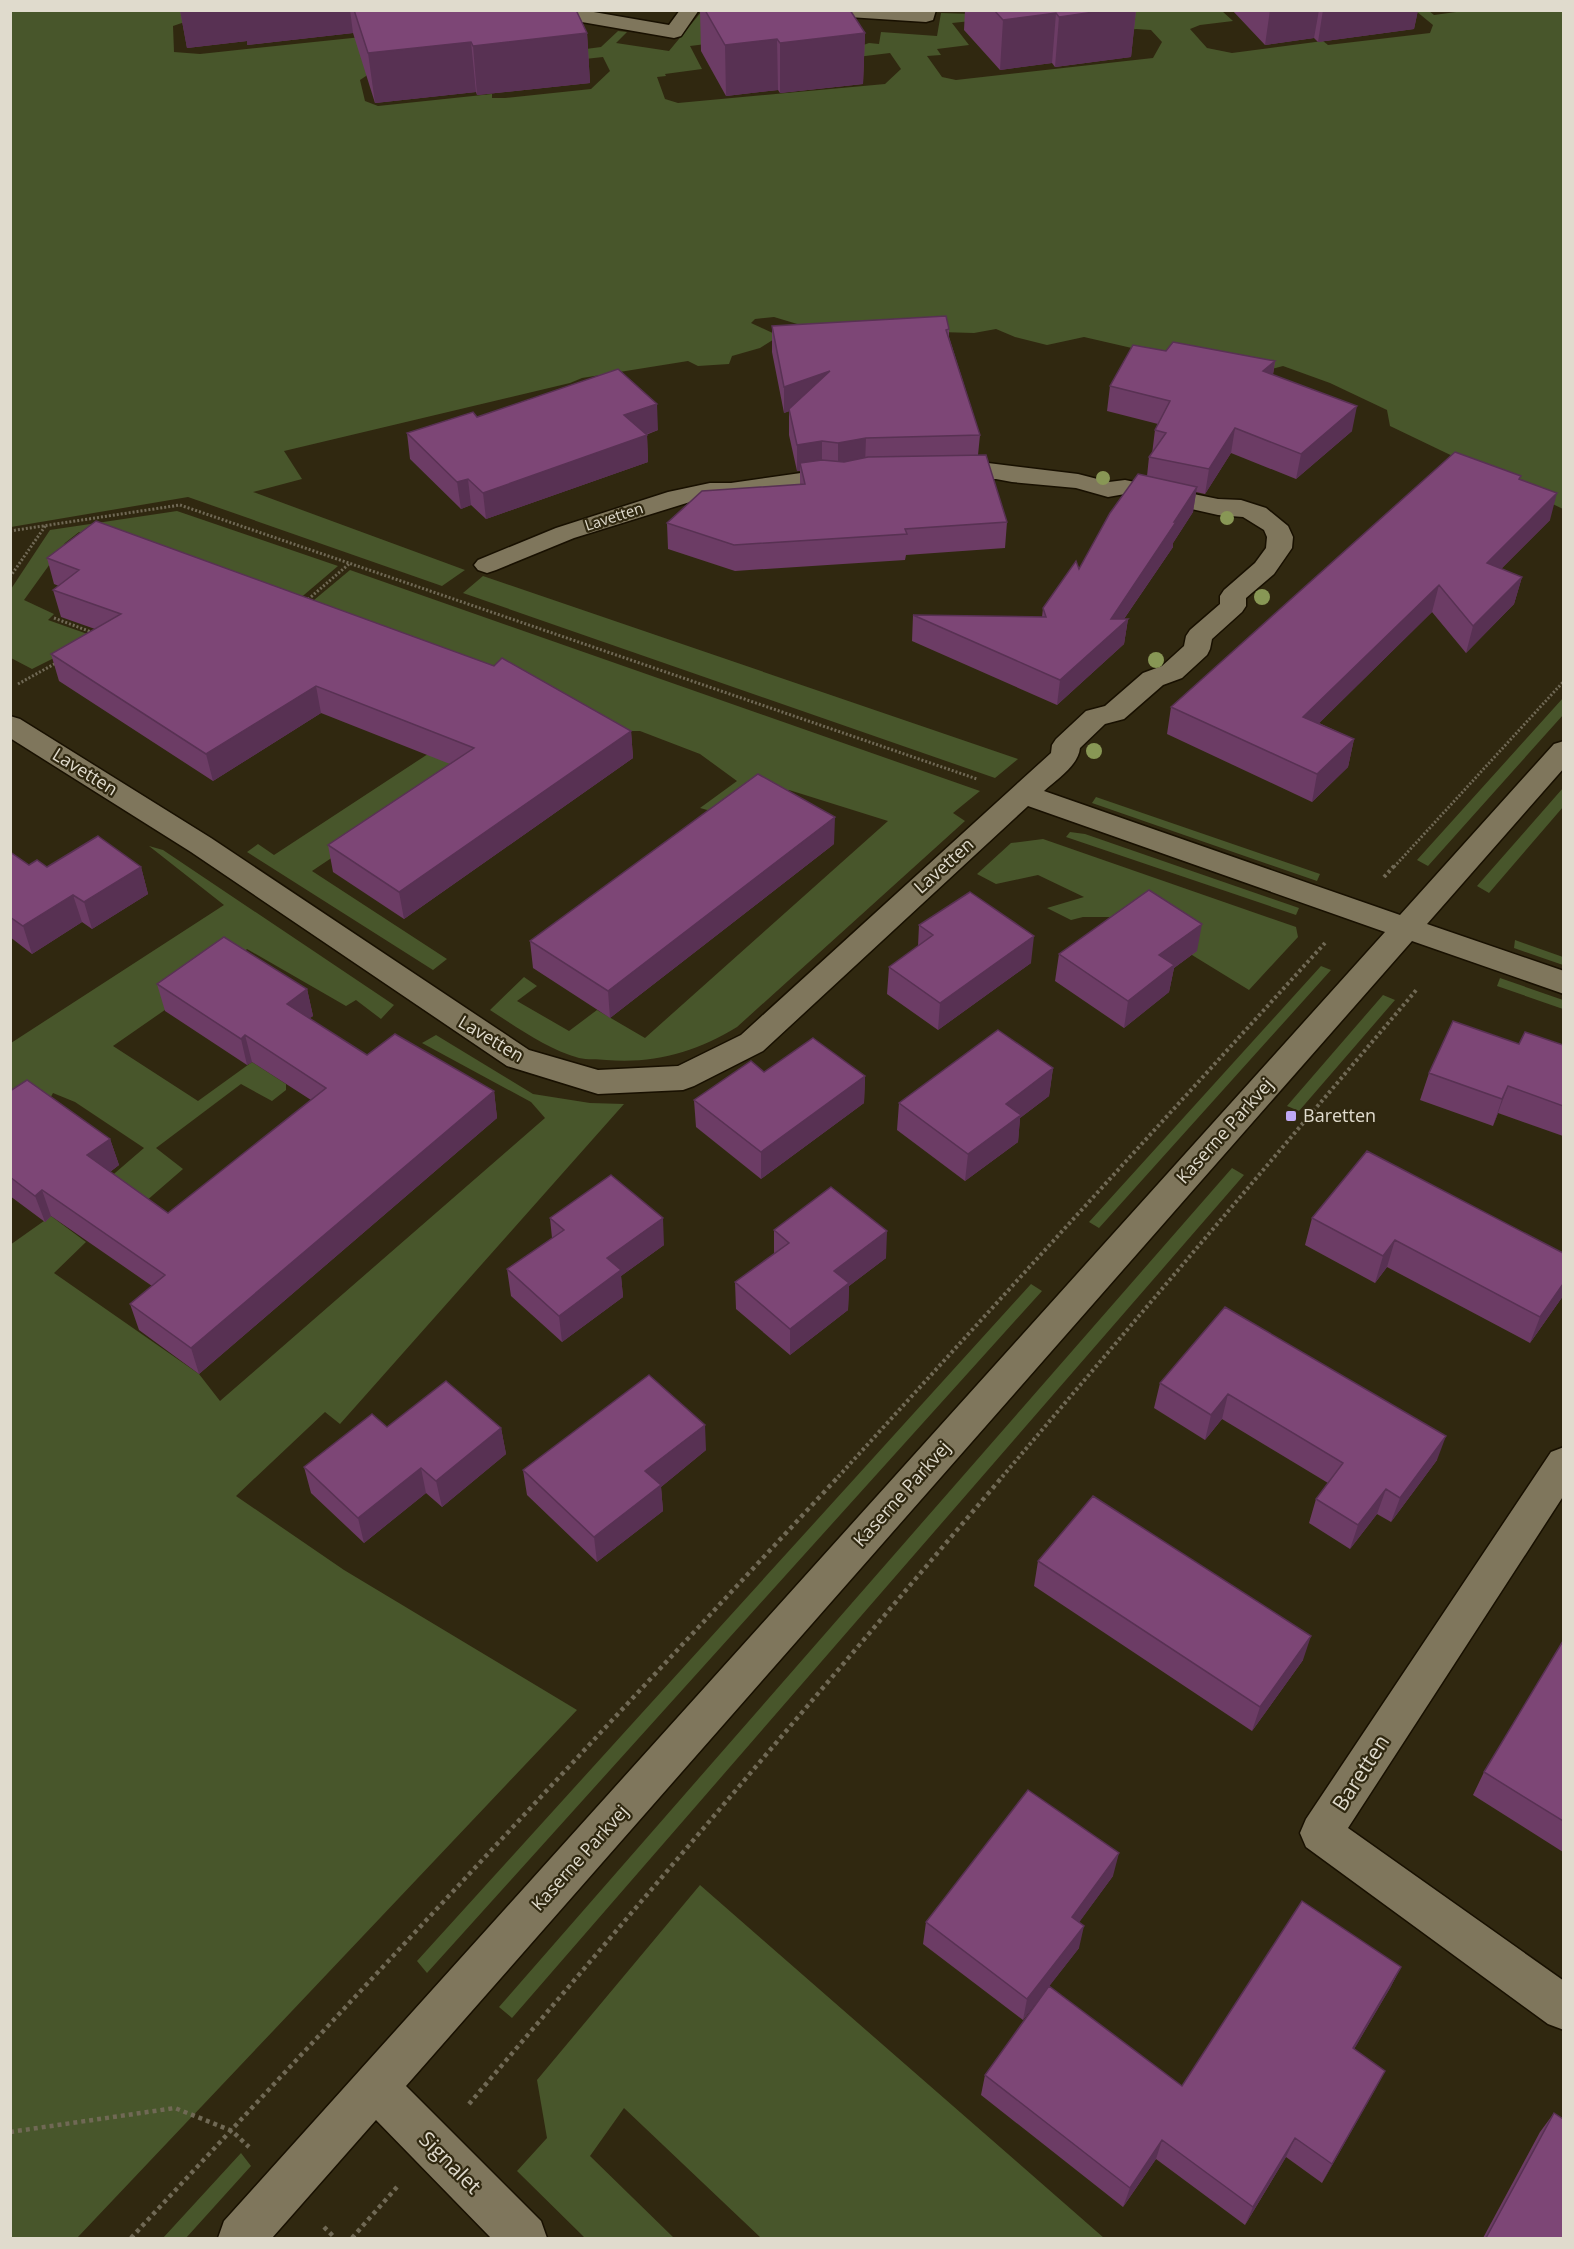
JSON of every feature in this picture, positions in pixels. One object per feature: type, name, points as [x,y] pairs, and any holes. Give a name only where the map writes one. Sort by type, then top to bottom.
[{"type":"street","points":[[547,10],[674,32],[690,10]]},
{"type":"street","points":[[833,10],[926,16],[927,10]]},
{"type":"street","name":"Lavetten","points":[[10,725],[201,844],[518,1058],[598,1082],[683,1078],[752,1043],[1065,756],[1066,745],[1096,717],[1114,712],[1153,679],[1172,672],[1197,649],[1199,636],[1233,606],[1233,596],[1275,557],[1282,538],[1276,526],[1269,520],[1257,513],[1227,505],[1218,507],[1125,487],[1108,490],[1078,481],[1012,476],[1003,472],[981,470],[924,472]]},
{"type":"street","name":"Lavetten","points":[[487,565],[534,544],[672,499],[720,489],[731,490],[822,477],[854,478],[865,474]]},
{"type":"street","name":"Kaserne Parkvej","points":[[241,2238],[1563,750]]},
{"type":"street","points":[[1023,794],[1563,982]]},
{"type":"street","name":"Baretten","points":[[1563,1463],[1321,1833],[1563,2008]]},
{"type":"street","name":"Signalet","points":[[376,2088],[524,2238]]},
{"type":"path","points":[[10,531],[180,505],[1023,794]]},
{"type":"path","points":[[10,577],[46,525]]},
{"type":"path","points":[[297,608],[350,563]]},
{"type":"path","points":[[54,618],[104,636]]},
{"type":"path","points":[[14,687],[64,659]]},
{"type":"path","points":[[131,2238],[934,1374],[1563,681]]},
{"type":"path","points":[[352,2238],[433,2146],[1455,944]]},
{"type":"path","points":[[10,2132],[175,2108],[232,2131],[288,2186]]},
{"type":"green space","points":[[1471,10],[1563,11],[1563,509],[1390,426],[1387,410],[1330,383],[1283,366],[1249,375],[1084,337],[1047,345],[1015,337],[996,329],[974,333],[871,330],[824,332],[774,317],[755,319],[751,323],[779,336],[760,348],[732,356],[729,364],[698,366],[688,361],[582,378],[570,383],[284,451],[302,479],[253,492],[465,570],[442,586],[188,497],[11,527],[10,11],[217,11],[173,26],[174,52],[200,54],[400,33],[366,76],[360,80],[365,101],[378,106],[492,94],[492,98],[505,98],[591,89],[610,71],[603,57],[585,59],[563,52],[601,47],[618,31],[627,32],[616,43],[669,51],[702,11],[739,40],[690,46],[702,69],[657,77],[665,99],[678,103],[885,84],[901,69],[890,53],[857,57],[852,49],[869,43],[879,44],[881,32],[937,36],[941,13],[1005,15],[1001,18],[952,23],[969,45],[937,49],[941,55],[927,56],[942,77],[956,80],[1153,58],[1162,42],[1151,30],[1136,29],[1119,32],[1113,11],[1222,11],[1233,21],[1200,25],[1190,29],[1207,48],[1232,53],[1323,41],[1328,45],[1430,33],[1433,25],[1416,11],[1429,11],[1434,15]]},
{"type":"green space","points":[[177,511],[338,566],[291,606],[79,532],[65,543],[24,600],[54,614],[48,620],[96,637],[32,669],[11,658],[11,589],[50,530]]},
{"type":"green space","points":[[350,570],[980,791],[953,813],[965,821],[737,1027],[706,1043],[658,1058],[624,1061],[585,1059],[567,1054],[533,1037],[490,1010],[524,977],[537,986],[517,1001],[569,1031],[597,1010],[645,1038],[888,821],[789,790],[778,798],[711,811],[700,808],[737,781],[700,754],[640,731],[617,731],[563,703],[312,871],[447,959],[433,970],[247,852],[258,844],[274,855],[527,689],[302,610]]},
{"type":"green space","points":[[483,576],[1018,759],[995,778],[463,593]]},
{"type":"green space","points":[[1563,698],[1563,715],[1428,866],[1417,860]]},
{"type":"green space","points":[[1563,788],[1563,807],[1489,893],[1477,886]]},
{"type":"green space","points":[[1096,797],[1320,874],[1317,881],[1092,803]]},
{"type":"green space","points":[[1070,832],[1085,834],[1299,908],[1296,915],[1066,837]]},
{"type":"green space","points":[[1043,839],[1296,927],[1298,937],[1249,990],[1192,955],[1145,917],[1083,917],[1071,920],[1047,908],[1084,897],[1038,875],[996,884],[977,874],[1011,843]]},
{"type":"green space","points":[[149,846],[163,850],[394,1005],[381,1019],[356,1000],[346,1006],[247,949],[231,964],[113,1046],[198,1101],[252,1062],[286,1084],[286,1090],[272,1101],[241,1084],[156,1148],[183,1169],[145,1202],[108,1179],[144,1148],[75,1102],[53,1093],[46,1106],[11,1125],[11,1043],[224,905]]},
{"type":"green space","points":[[1515,940],[1563,957],[1563,965],[1514,948]]},
{"type":"green space","points":[[1321,966],[1331,970],[1099,1228],[1089,1222]]},
{"type":"green space","points":[[1500,978],[1563,1000],[1563,1009],[1497,986]]},
{"type":"green space","points":[[1383,995],[1395,1000],[1299,1111],[1287,1106]]},
{"type":"green space","points":[[436,1035],[533,1094],[590,1103],[624,1104],[340,1424],[325,1412],[236,1496],[344,1570],[577,1710],[77,2238],[11,2238],[10,1245],[51,1216],[86,1242],[54,1273],[199,1374],[220,1401],[545,1118],[531,1102],[422,1043]]},
{"type":"green space","points":[[1232,1168],[1244,1175],[512,2018],[499,2007]]},
{"type":"green space","points":[[1031,1284],[1042,1291],[427,1973],[417,1961]]},
{"type":"green space","points":[[700,1885],[1104,2238],[761,2238],[624,2108],[590,2156],[674,2238],[585,2238],[517,2171],[547,2138],[537,2080]]},
{"type":"green space","points":[[241,2153],[251,2166],[186,2238],[163,2238]]},
{"type":"building","points":[[354,10],[576,10],[587,33],[473,46],[471,42],[368,53]]},
{"type":"building","points":[[705,10],[850,10],[865,33],[780,43],[777,39],[725,45]]},
{"type":"building","points":[[994,10],[1108,10],[1059,17],[1056,13],[1003,20]]},
{"type":"building","points":[[946,316],[949,329],[946,330],[980,435],[866,438],[838,443],[822,441],[797,445],[789,409],[830,371],[784,387],[772,326]]},
{"type":"building","points":[[1173,342],[1275,361],[1263,371],[1357,406],[1301,454],[1235,428],[1209,469],[1149,457],[1166,433],[1155,430],[1170,401],[1110,386],[1133,345],[1166,351]]},
{"type":"building","points":[[618,369],[657,404],[624,415],[647,435],[483,493],[468,479],[457,482],[407,433],[473,412],[477,417]]},
{"type":"building","points":[[1455,452],[1521,476],[1519,479],[1557,493],[1487,563],[1522,577],[1473,626],[1439,585],[1303,717],[1354,739],[1317,774],[1171,707]]},
{"type":"building","points":[[986,455],[1007,522],[905,529],[907,534],[734,545],[667,523],[702,491],[805,484],[800,463],[822,460],[844,462],[868,457]]},
{"type":"building","points":[[1138,474],[1197,487],[1111,619],[1128,619],[1060,680],[913,615],[1046,617],[1043,608],[1076,561],[1079,569],[1110,513]]},
{"type":"building","points":[[96,521],[494,666],[502,658],[631,731],[399,892],[328,845],[474,748],[316,686],[206,754],[51,654],[121,614],[53,590],[79,570],[47,558]]},
{"type":"building","points":[[758,774],[835,817],[608,991],[530,941]]},
{"type":"building","points":[[98,836],[141,867],[84,902],[73,895],[23,926],[10,917],[10,852],[29,865],[37,860],[47,867]]},
{"type":"building","points":[[1149,890],[1202,924],[1159,955],[1174,965],[1128,1001],[1059,954]]},
{"type":"building","points":[[970,892],[1034,936],[940,1003],[889,967],[933,935],[919,925]]},
{"type":"building","points":[[224,937],[307,989],[287,1004],[367,1055],[395,1034],[494,1091],[191,1348],[130,1304],[165,1275],[42,1190],[35,1196],[10,1177],[10,1091],[27,1080],[110,1139],[87,1155],[168,1213],[326,1088],[245,1035],[241,1039],[157,984]]},
{"type":"building","points":[[1453,1021],[1519,1044],[1525,1032],[1563,1045],[1563,1106],[1508,1086],[1502,1099],[1429,1073]]},
{"type":"building","points":[[998,1030],[1053,1068],[1006,1104],[1021,1115],[968,1154],[899,1103]]},
{"type":"building","points":[[813,1038],[865,1076],[761,1152],[694,1100],[751,1061],[764,1072]]},
{"type":"building","points":[[1367,1151],[1563,1253],[1563,1284],[1540,1317],[1395,1240],[1383,1256],[1312,1218]]},
{"type":"building","points":[[611,1175],[663,1218],[607,1258],[621,1270],[559,1316],[507,1269],[564,1230],[550,1218]]},
{"type":"building","points":[[831,1187],[887,1231],[834,1271],[849,1283],[790,1329],[735,1282],[789,1243],[774,1230]]},
{"type":"building","points":[[1225,1307],[1446,1436],[1400,1498],[1386,1489],[1358,1525],[1316,1499],[1343,1463],[1228,1394],[1211,1415],[1160,1383]]},
{"type":"building","points":[[649,1375],[705,1425],[645,1471],[661,1485],[594,1537],[523,1470]]},
{"type":"building","points":[[446,1381],[501,1428],[436,1481],[421,1468],[358,1518],[304,1467],[372,1414],[387,1427]]},
{"type":"building","points":[[1093,1496],[1311,1636],[1260,1707],[1038,1561]]},
{"type":"building","points":[[1563,1641],[1563,1821],[1484,1772]]},
{"type":"building","points":[[1028,1790],[1119,1853],[1072,1917],[1084,1926],[1027,1999],[926,1922]]},
{"type":"building","points":[[1302,1901],[1401,1967],[1353,2048],[1385,2071],[1332,2164],[1295,2138],[1253,2207],[1162,2140],[1130,2188],[985,2075],[1049,1986],[1182,2086]]},
{"type":"building","points":[[1554,2113],[1563,2119],[1563,2238],[1486,2238]]},
{"type":"place","name":"Baretten","points":[[1291,1116]]}]
